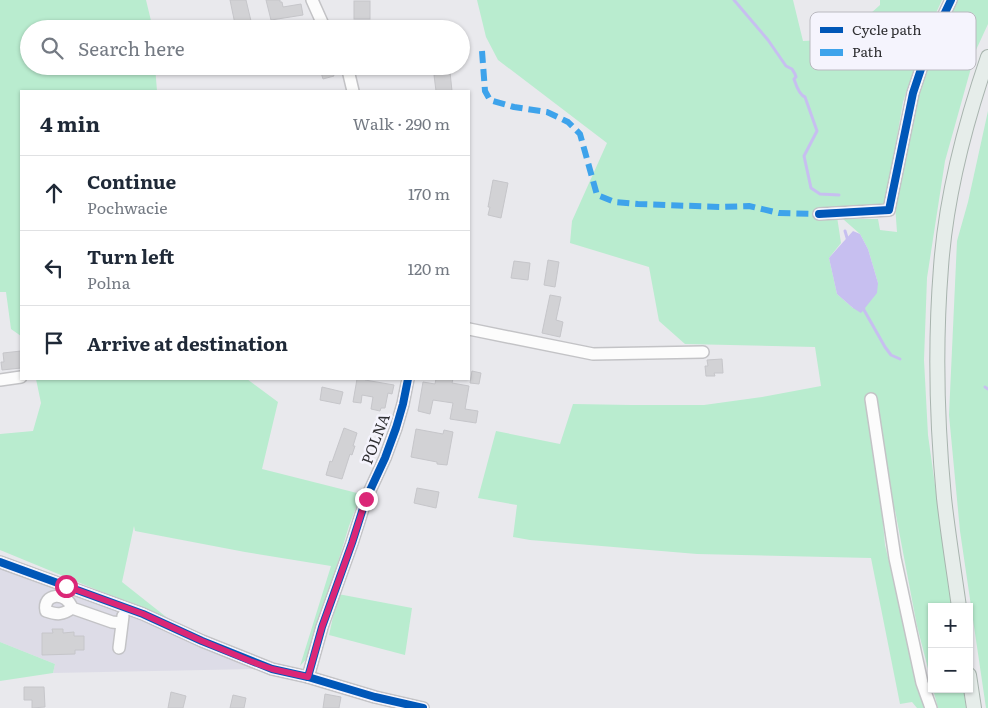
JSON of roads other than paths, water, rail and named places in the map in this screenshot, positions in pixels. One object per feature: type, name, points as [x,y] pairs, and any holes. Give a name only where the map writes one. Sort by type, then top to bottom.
[{"type":"main road","points":[[958,603],[944,498],[939,430],[938,342],[940,268],[948,211],[961,150],[971,110],[988,57]]},
{"type":"main road","points":[[972,693],[974,708]]},
{"type":"street","points":[[312,0],[321,20]]},
{"type":"street","points":[[945,12],[951,0]]},
{"type":"street","points":[[820,214],[889,210],[912,93],[920,70]]},
{"type":"street","points":[[349,75],[353,90]]},
{"type":"street","points":[[470,329],[593,354],[703,352]]},
{"type":"street","points":[[0,380],[20,377]]},
{"type":"street","name":"POLNA","points":[[308,677],[322,627],[366,499],[385,458],[396,428],[404,404],[408,380]]},
{"type":"street","points":[[871,399],[895,558],[922,683],[931,708]]},
{"type":"street","points":[[0,562],[143,614],[202,641],[272,669],[423,708]]},
{"type":"street","points":[[119,648],[125,607]]},
{"type":"street","points":[[72,608],[112,622],[122,623]]},
{"type":"waterway","points":[[734,0],[768,40],[786,66],[792,69],[796,77],[794,79],[798,90],[805,97],[817,131],[804,156],[811,188],[820,194],[839,195]]},
{"type":"waterway","points":[[845,231],[848,241]]},
{"type":"waterway","points":[[863,305],[885,347],[891,355],[900,359]]}]
